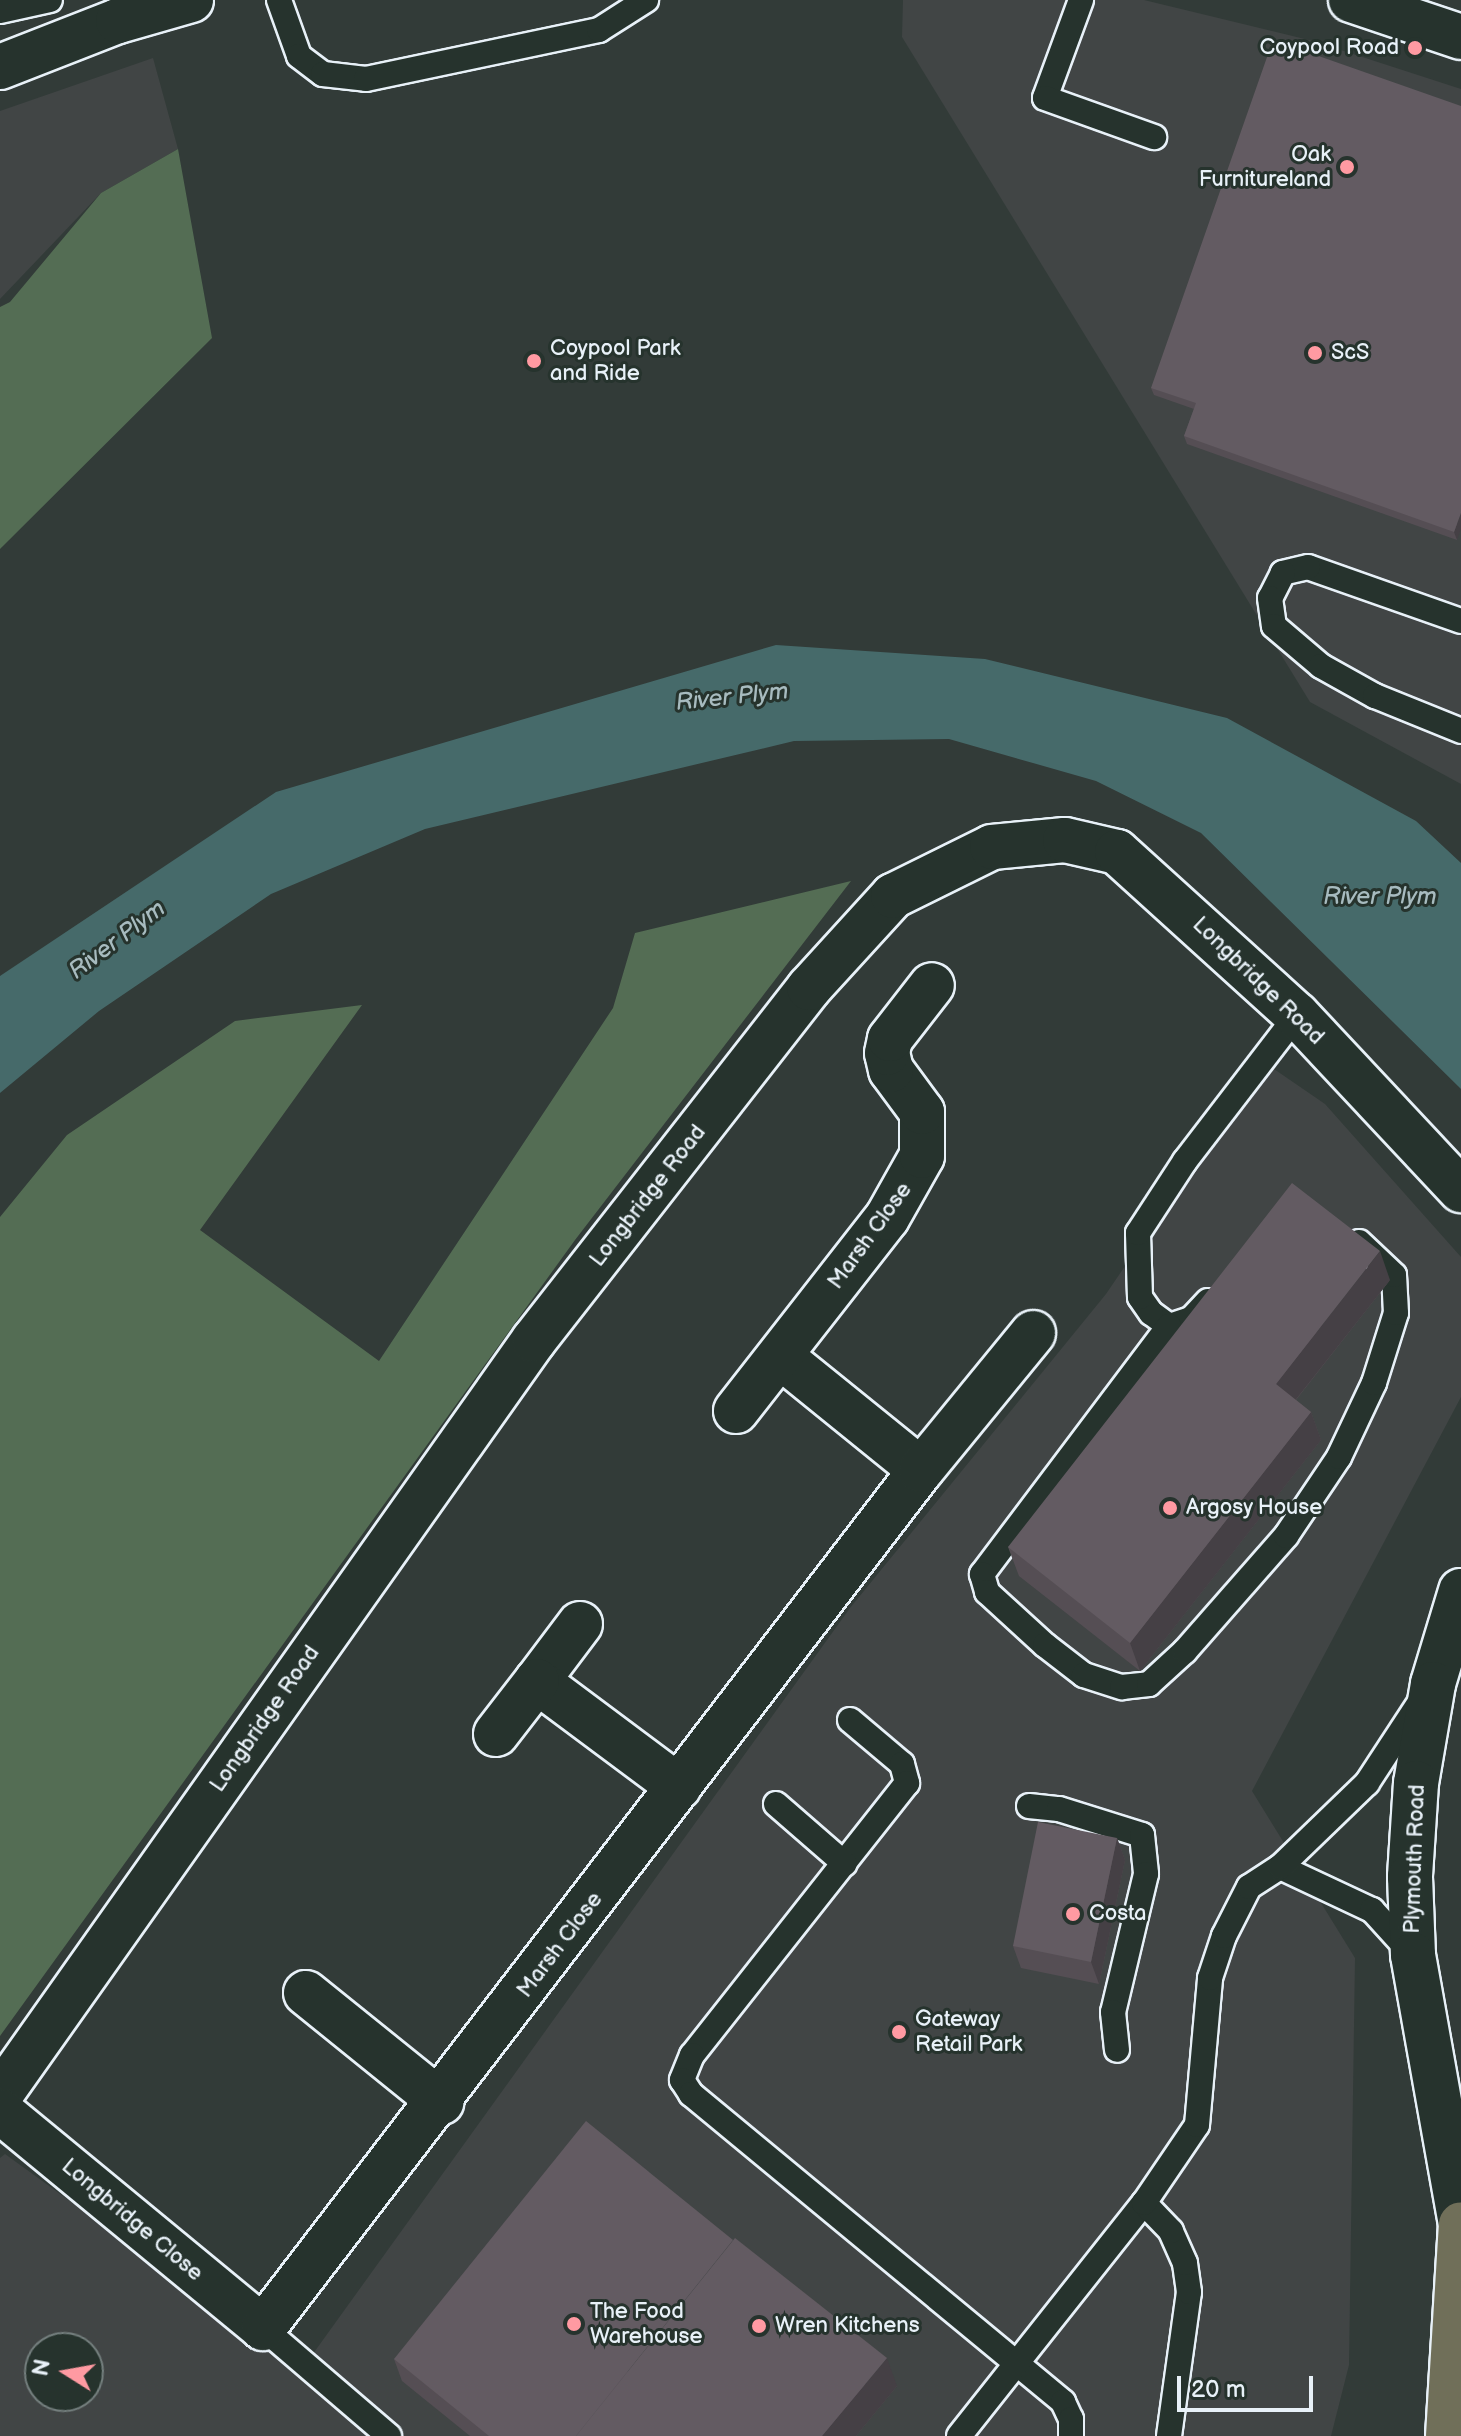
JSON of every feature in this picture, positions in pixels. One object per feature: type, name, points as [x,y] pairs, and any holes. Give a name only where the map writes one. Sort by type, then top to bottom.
[{"type":"highway","points":[[1448,2436],[1461,2225]]},
{"type":"street","points":[[0,67],[191,0]]},
{"type":"street","points":[[1351,0],[1461,37]]},
{"type":"street","name":"Longbridge Road","points":[[0,2095],[534,1340],[809,988],[893,896],[992,847],[1065,840],[1117,852],[1297,1015],[1461,1190]]},
{"type":"street","name":"Marsh Close","points":[[736,1411],[887,1218],[922,1156],[922,1112],[891,1070],[887,1053],[890,1039],[932,985]]},
{"type":"street","name":"Marsh Close","points":[[263,2328],[441,2102],[921,1470],[1033,1333]]},
{"type":"street","points":[[780,1356],[921,1470]]},
{"type":"street","name":"Plymouth Road","points":[[1461,1591],[1433,1684],[1416,1783],[1410,1877],[1413,1955],[1461,2225]]},
{"type":"street","points":[[496,1734],[580,1624]]},
{"type":"street","points":[[537,1681],[679,1787]]},
{"type":"street","points":[[306,1993],[441,2102]]},
{"type":"street","name":"Longbridge Close","points":[[0,2111],[263,2328]]},
{"type":"lane","points":[[0,11],[50,0]]},
{"type":"lane","points":[[279,0],[299,56],[323,74],[366,79],[599,30],[646,0]]},
{"type":"lane","points":[[1081,0],[1045,98],[1154,137]]},
{"type":"lane","points":[[1461,621],[1308,567],[1283,573],[1270,598],[1274,626],[1321,666],[1375,696],[1461,731]]},
{"type":"lane","points":[[1169,1326],[1140,1297],[1138,1233],[1185,1161],[1297,1015]]},
{"type":"lane","points":[[1222,1286],[1191,1319],[1169,1326],[982,1574],[987,1592],[1045,1645],[1084,1675],[1122,1687],[1149,1684],[1175,1661],[1286,1536],[1339,1457],[1392,1334],[1398,1291],[1386,1264],[1342,1227]]},
{"type":"lane","points":[[959,2436],[1144,2203],[1197,2125],[1210,1978],[1224,1936],[1249,1887],[1280,1867],[1367,1783],[1433,1684]]},
{"type":"lane","points":[[850,1720],[902,1764],[908,1776],[898,1798],[692,2055],[682,2080],[691,2094],[1063,2402],[1071,2419],[1071,2436]]},
{"type":"lane","points":[[776,1804],[845,1864]]},
{"type":"lane","points":[[1029,1806],[1059,1809],[1142,1835],[1146,1874],[1113,2012],[1117,2050]]},
{"type":"lane","points":[[1280,1867],[1372,1910],[1413,1955]]},
{"type":"lane","points":[[1144,2203],[1171,2231],[1185,2263],[1189,2292],[1169,2436]]},
{"type":"lane","points":[[263,2328],[389,2436]]},
{"type":"shaded area","points":[[903,0],[1144,0],[1313,41],[1461,89],[1461,784],[1310,702],[902,37]]},
{"type":"shaded area","points":[[153,58],[178,149],[101,193],[0,299],[0,111]]},
{"type":"shaded area","points":[[1264,1062],[1325,1104],[1461,1257],[1461,1397],[1252,1791],[1355,1958],[1349,2365],[1331,2436],[0,2436],[0,2158],[5,2154],[302,2369],[850,1608],[1106,1294]]},
{"type":"green space","points":[[178,149],[212,338],[0,549],[0,307],[10,302],[101,193]]},
{"type":"green space","points":[[851,881],[575,1240],[0,2036],[0,1217],[67,1135],[235,1021],[362,1005],[200,1230],[379,1361],[613,1008],[635,933]]},
{"type":"water","name":"River Plym","points":[[776,645],[985,659],[1227,718],[1416,821],[1461,863],[1461,1089],[1201,833],[1096,781],[949,739],[794,741],[425,829],[271,894],[99,1011],[0,1093],[0,976],[276,792]]},
{"type":"building","points":[[1273,40],[1461,106],[1461,513],[1454,532],[1184,436],[1196,403],[1151,388]]},
{"type":"building","name":"Argosy House","points":[[1292,1183],[1380,1251],[1276,1384],[1311,1412],[1130,1643],[1008,1547]]},
{"type":"building","name":"Costa","points":[[1038,1822],[1117,1838],[1091,1962],[1013,1946]]},
{"type":"building","name":"The Food Warehouse","points":[[586,2121],[733,2240],[576,2436],[489,2436],[394,2359]]},
{"type":"building","name":"Wren Kitchens","points":[[735,2238],[887,2358],[822,2436],[576,2436]]},
{"type":"place","name":"Coypool Road","points":[[1415,48]]},
{"type":"place","name":"Oak Furnitureland","points":[[1347,167]]},
{"type":"place","name":"ScS","points":[[1315,353]]},
{"type":"place","name":"Coypool Park and Ride","points":[[534,361]]},
{"type":"place","name":"Argosy House","points":[[1170,1508]]},
{"type":"place","name":"Costa","points":[[1073,1914]]},
{"type":"place","name":"Gateway Retail Park","points":[[899,2032]]},
{"type":"place","name":"The Food Warehouse","points":[[574,2324]]},
{"type":"place","name":"Wren Kitchens","points":[[759,2326]]}]
